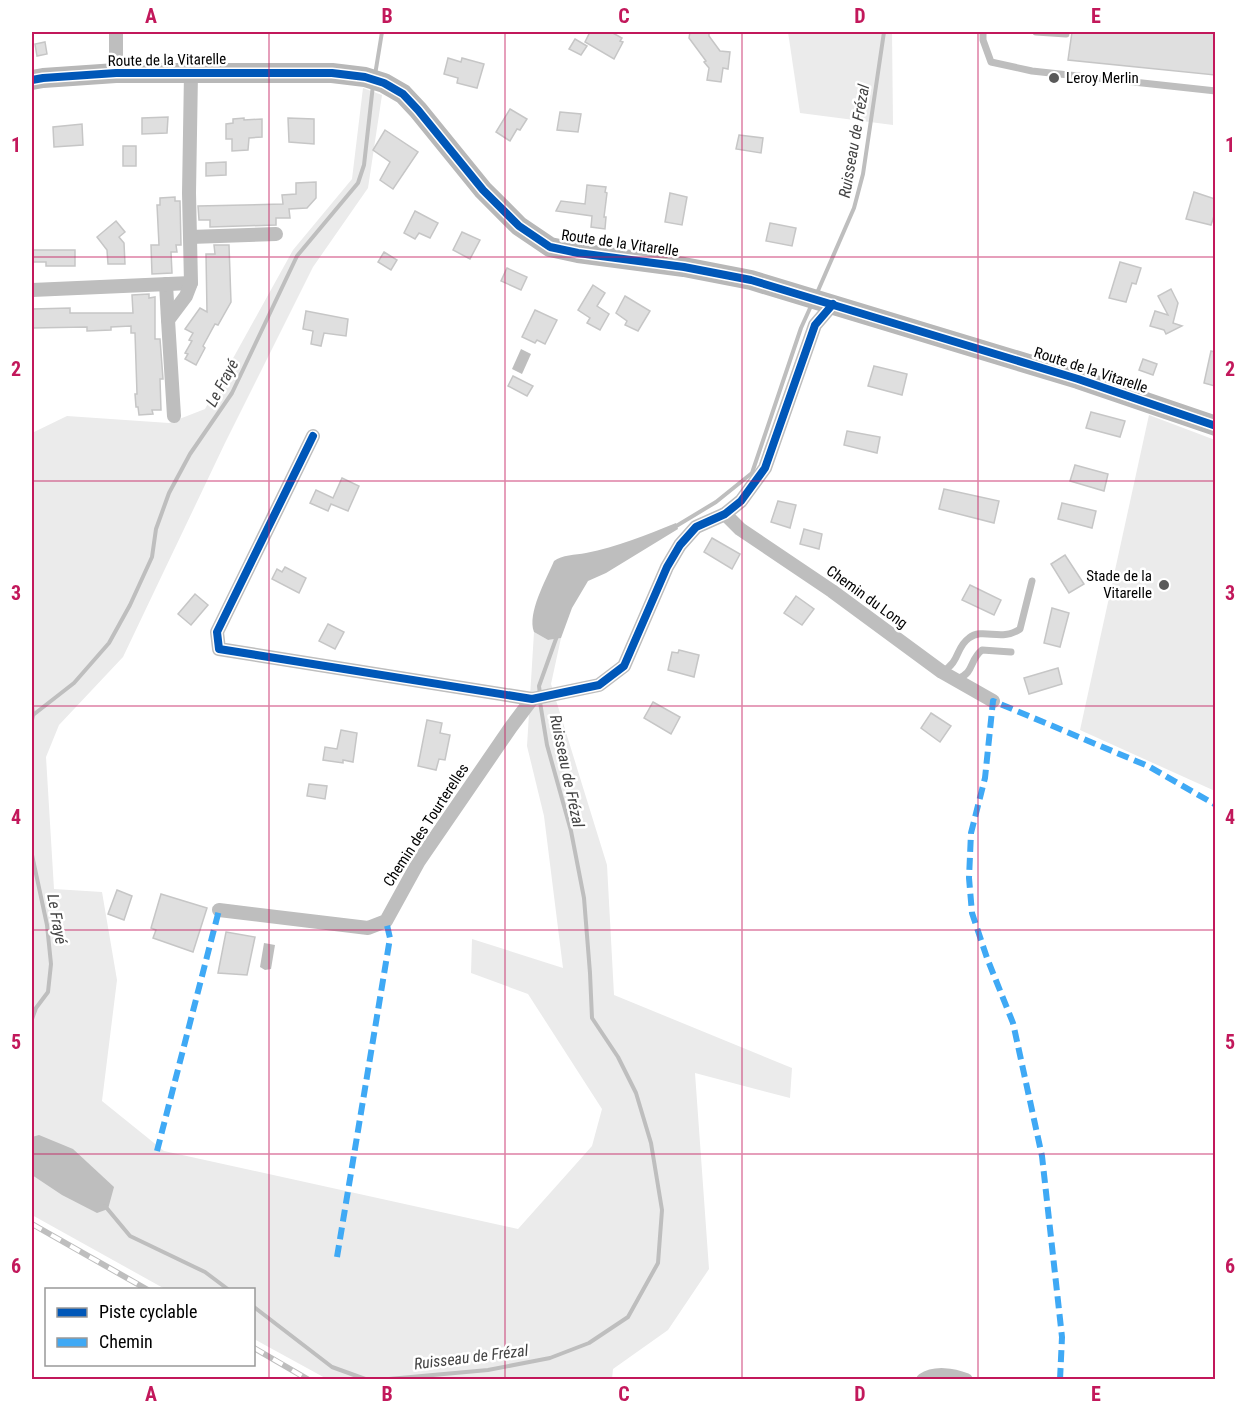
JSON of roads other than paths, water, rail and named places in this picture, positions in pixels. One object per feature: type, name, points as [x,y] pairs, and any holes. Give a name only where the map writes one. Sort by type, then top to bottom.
[{"type":"street","points":[[116,32],[116,73]]},
{"type":"street","name":"Route de la Vitarelle","points":[[32,80],[116,73],[332,73],[374,80],[403,94],[483,190],[519,226],[550,247],[578,253],[684,267],[751,280],[1078,380],[1215,426]]},
{"type":"street","points":[[168,320],[186,296],[191,283],[189,193],[191,73]]},
{"type":"street","points":[[190,237],[276,234]]},
{"type":"street","points":[[32,290],[191,283]]},
{"type":"street","points":[[166,284],[174,417]]},
{"type":"street","points":[[314,436],[218,632],[219,649],[532,699],[599,685],[624,666],[667,567],[680,545],[696,527],[725,514],[741,501],[765,468],[815,325],[821,301]]},
{"type":"street","name":"Chemin du Long","points":[[725,514],[740,529],[832,591],[942,672],[993,701]]},
{"type":"street","name":"Chemin des Tourterelles","points":[[219,910],[368,928],[386,921],[419,861],[532,699]]},
{"type":"street","points":[[923,1380],[928,1376],[955,1376],[966,1380]]},
{"type":"lane","points":[[983,32],[983,40],[991,62],[1032,71],[1215,91]]},
{"type":"lane","points":[[1036,32],[1066,34],[1066,32]]},
{"type":"lane","points":[[942,672],[956,661],[963,645],[970,637],[987,634],[1005,636],[1020,629],[1032,581]]},
{"type":"lane","points":[[955,680],[966,676],[975,655],[982,650],[1011,652]]},
{"type":"waterway","name":"Le Frayé","points":[[375,75],[382,32]]},
{"type":"waterway","name":"Ruisseau de Frézal","points":[[817,293],[854,208],[863,174],[884,32]]},
{"type":"waterway","name":"Le Frayé","points":[[32,720],[33,715],[74,683],[109,643],[152,557],[156,529],[169,493],[190,454],[232,393],[297,256],[358,183],[364,165],[373,85]]},
{"type":"waterway","name":"Ruisseau de Frézal","points":[[673,528],[716,502],[752,473],[801,328],[811,306]]},
{"type":"waterway","name":"Ruisseau de Frézal","points":[[540,694],[539,686],[557,636]]},
{"type":"waterway","name":"Ruisseau de Frézal","points":[[378,1380],[488,1370],[550,1358],[589,1343],[628,1317],[658,1263],[662,1210],[651,1143],[636,1093],[618,1057],[592,1018],[584,898],[571,831],[547,745],[540,702]]},
{"type":"waterway","name":"Le Frayé","points":[[32,706],[33,715]]},
{"type":"waterway","name":"Le Frayé","points":[[32,855],[47,925],[51,964],[48,992],[36,1008],[32,1019]]},
{"type":"waterway","name":"Ruisseau de Frézal","points":[[105,1206],[130,1236],[205,1272],[226,1288]]},
{"type":"waterway","name":"Ruisseau de Frézal","points":[[255,1308],[332,1367],[368,1380]]},
{"type":"railway","points":[[32,1224],[144,1288]]},
{"type":"railway","points":[[255,1349],[309,1380]]},
{"type":"place","name":"Leroy Merlin","points":[[1054,78]]},
{"type":"place","name":"Stade de la Vitarelle","points":[[1164,585]]}]
